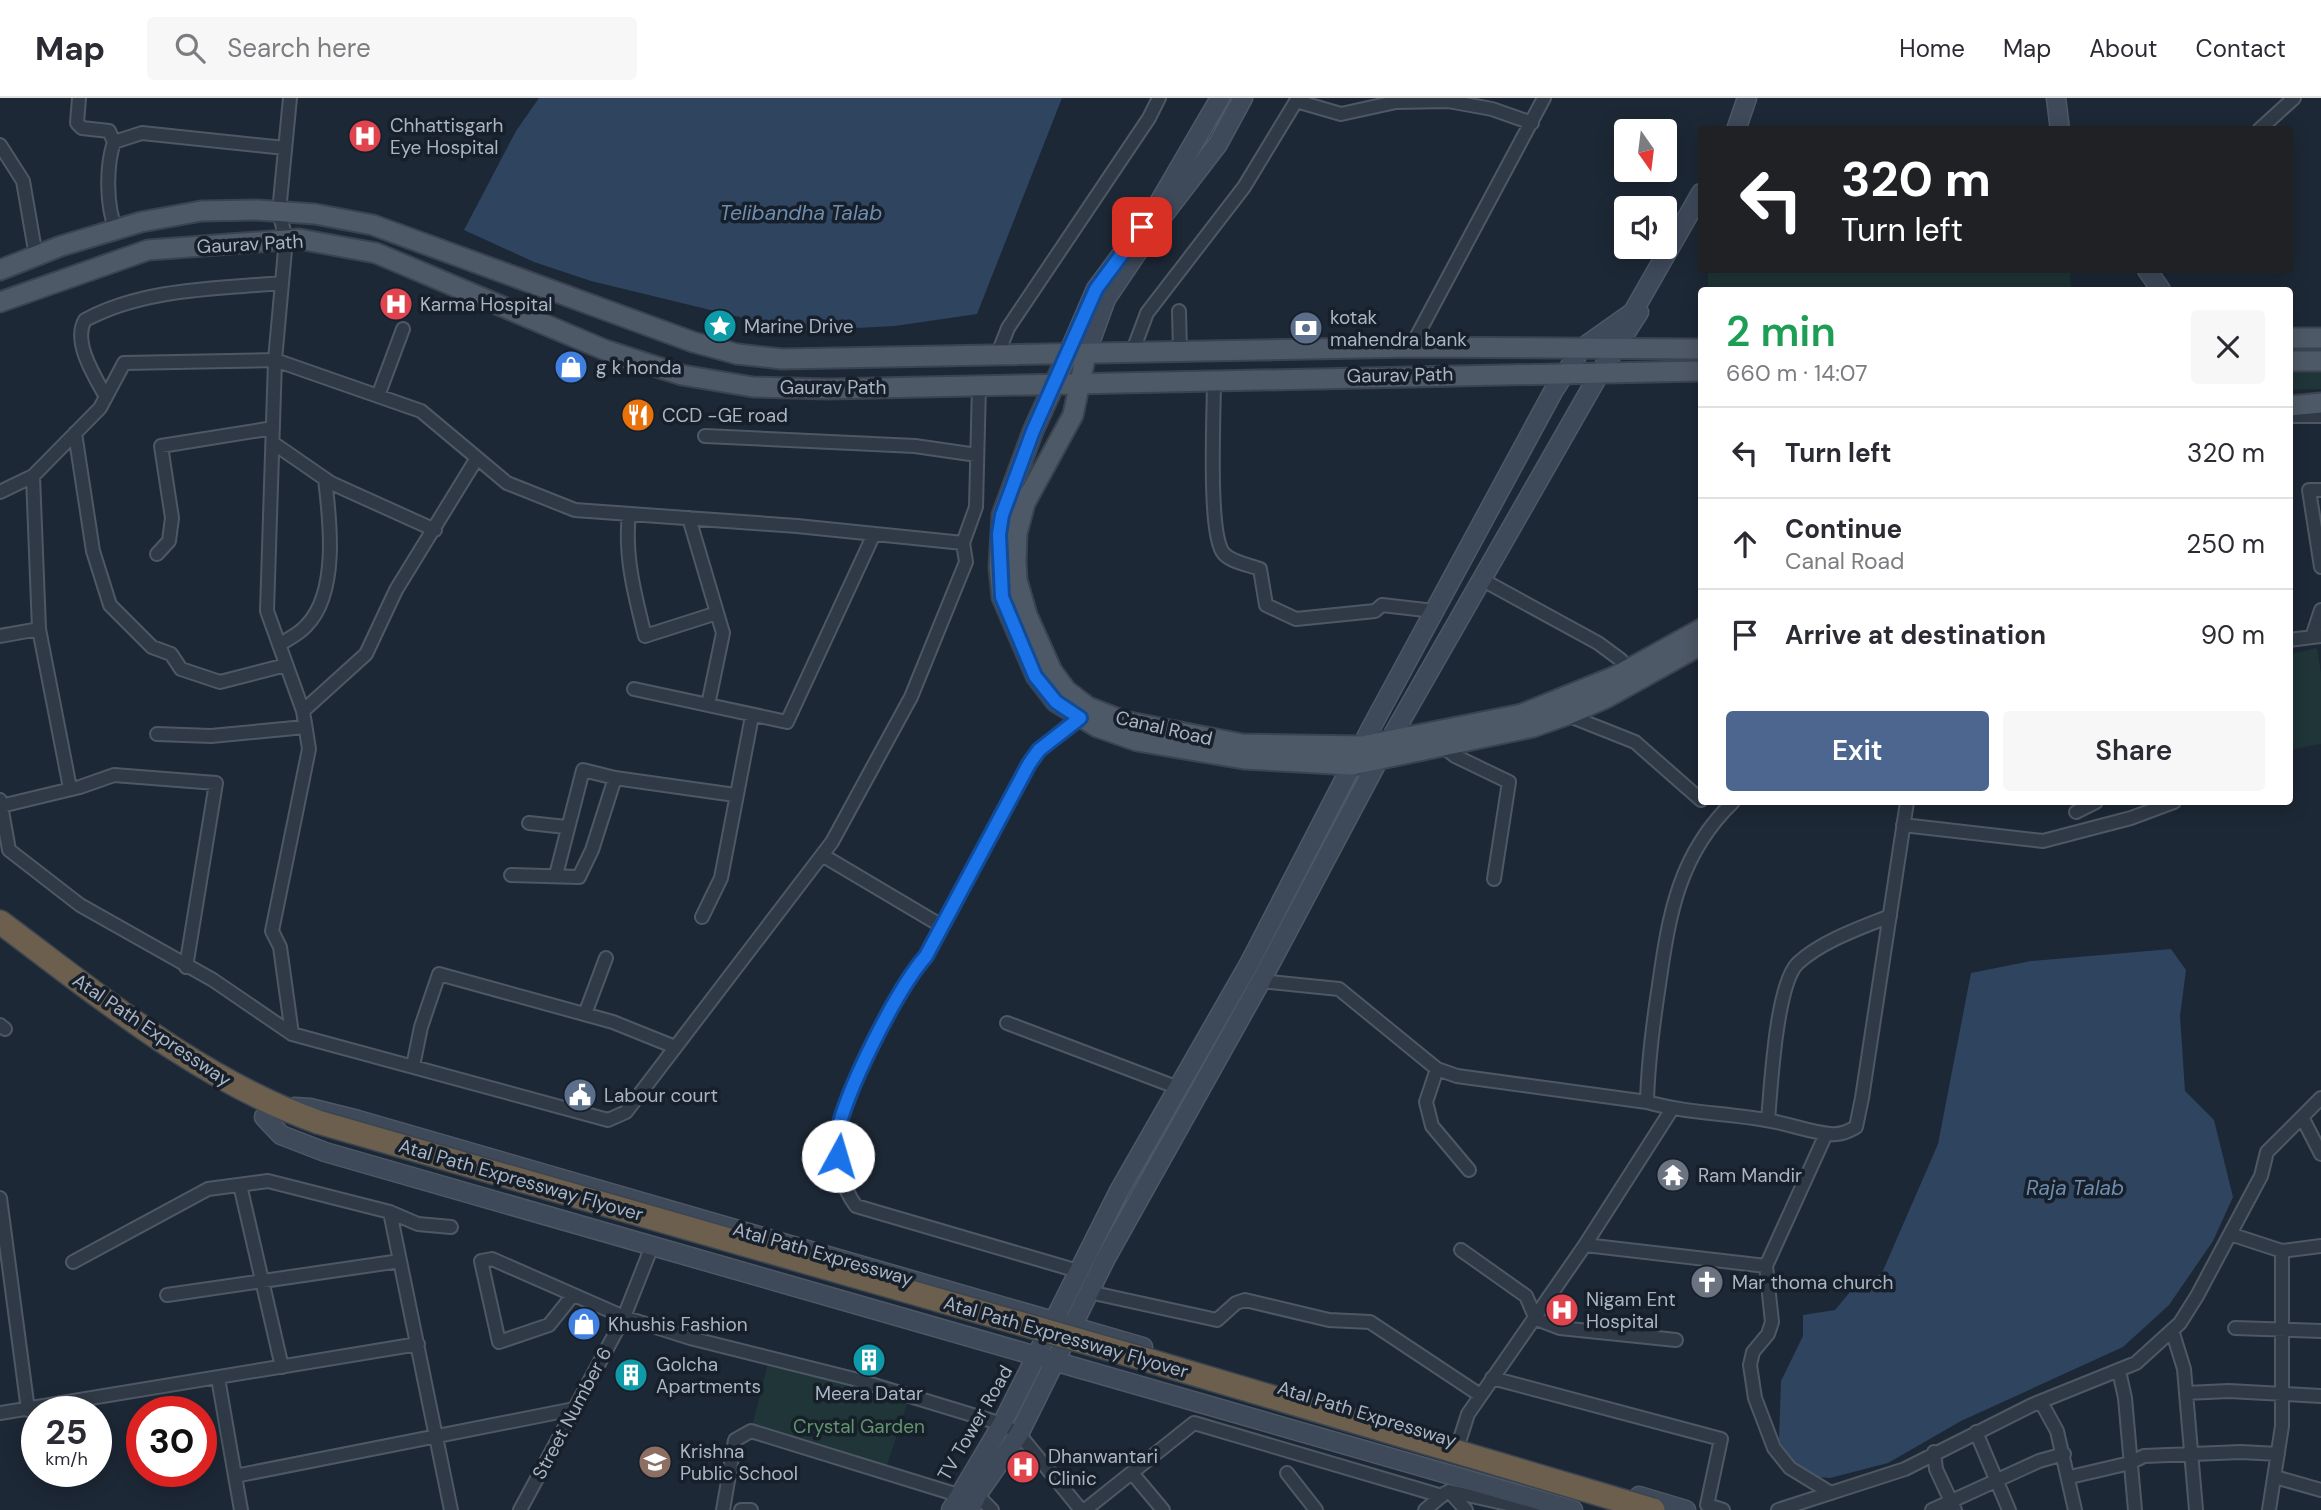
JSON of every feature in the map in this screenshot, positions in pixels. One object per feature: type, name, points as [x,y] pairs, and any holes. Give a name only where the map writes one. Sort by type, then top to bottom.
[{"type":"highway","name":"Atal Path Expressway","points":[[0,922],[189,1060],[270,1112]]},
{"type":"highway","name":"Atal Path Expressway","points":[[0,940],[181,1072],[270,1112]]},
{"type":"highway","name":"Atal Path Expressway Flyover","points":[[270,1112],[314,1128],[1603,1510]]},
{"type":"highway","name":"Atal Path Expressway Flyover","points":[[314,1128],[1144,1359],[1653,1510]]},
{"type":"main road","points":[[0,270],[116,230],[201,211],[279,212],[315,214],[373,225],[693,342],[737,354],[782,359],[1410,347],[1698,349]]},
{"type":"main road","name":"Gaurav Path","points":[[0,302],[148,250],[286,239],[376,253],[605,350],[682,375],[753,387],[828,389],[1698,371]]},
{"type":"main road","points":[[2293,338],[2321,338]]},
{"type":"main road","points":[[1077,354],[1055,384],[1002,515],[999,567],[1002,597],[1035,676],[1056,702],[1084,712],[1097,727],[1137,741],[1244,760],[1352,765],[1383,750],[1444,747],[1533,727],[1606,698],[1698,647]]},
{"type":"main road","name":"Canal Road","points":[[1077,354],[1081,382],[1073,415],[1025,503],[1017,533],[1016,562],[1017,580],[1027,615],[1052,671],[1084,712],[1242,744],[1362,746],[1383,750],[1522,714],[1616,676],[1698,631]]},
{"type":"main road","points":[[2293,361],[2321,361]]},
{"type":"main road","points":[[2293,395],[2321,393]]},
{"type":"main road","points":[[2293,406],[2321,403]]},
{"type":"street","points":[[79,98],[77,123],[82,128],[109,131],[114,142],[109,157],[112,219],[116,230]]},
{"type":"street","points":[[290,98],[279,212],[286,239],[275,360],[267,611],[303,710],[309,749],[272,931],[280,947],[292,1034]]},
{"type":"street","points":[[997,356],[1014,318],[1149,118],[1159,98]]},
{"type":"street","name":"Canal Road","points":[[1077,354],[1096,289],[1157,206],[1220,98]]},
{"type":"street","name":"Canal Road","points":[[1077,354],[1106,299],[1155,226],[1218,144],[1243,98]]},
{"type":"street","points":[[1410,347],[1544,98]]},
{"type":"street","points":[[1731,126],[1741,98]]},
{"type":"street","points":[[1737,126],[1747,98]]},
{"type":"street","points":[[2056,98],[2060,126]]},
{"type":"street","points":[[2263,126],[2294,98]]},
{"type":"street","points":[[1132,353],[1147,313],[1244,187],[1297,100],[1341,114],[1396,102],[1448,101],[1492,109],[1532,123]]},
{"type":"street","points":[[114,142],[142,132],[285,148]]},
{"type":"street","points":[[0,145],[23,181],[36,256]]},
{"type":"street","points":[[1045,1360],[1054,1321],[1088,1250],[1176,1087],[1249,964],[1434,611],[1566,372],[1583,348],[1633,312],[1698,197]]},
{"type":"street","points":[[1045,1360],[1072,1326],[1106,1258],[1261,981],[1383,750],[1601,371],[1698,211]]},
{"type":"street","points":[[106,397],[89,366],[82,340],[85,320],[124,303],[158,295],[282,283]]},
{"type":"street","points":[[1179,311],[1181,352]]},
{"type":"street","points":[[378,396],[403,329]]},
{"type":"street","points":[[0,492],[33,476],[100,408],[124,363],[275,360],[421,411],[507,483],[575,510],[963,543]]},
{"type":"street","points":[[1214,379],[1213,499],[1221,550],[1227,557],[1260,569],[1266,605],[1296,619],[1375,611],[1382,605],[1434,611]]},
{"type":"street","points":[[186,967],[216,783],[114,775],[1,803],[9,850],[80,905],[186,967],[213,980],[292,1034],[608,1120],[626,1112],[822,855],[911,697],[966,562],[963,543],[976,507],[979,385]]},
{"type":"street","points":[[2293,416],[2321,416]]},
{"type":"street","points":[[157,554],[169,541],[172,518],[161,446],[273,428]]},
{"type":"street","points":[[75,433],[93,551],[110,605],[152,647],[172,654],[181,669],[220,682],[286,665]]},
{"type":"street","points":[[705,436],[915,446],[977,454]]},
{"type":"street","points":[[273,443],[325,479],[435,530]]},
{"type":"street","points":[[303,710],[366,654],[396,590],[477,458]]},
{"type":"street","points":[[33,476],[39,629],[70,788]]},
{"type":"street","points":[[279,645],[307,626],[320,602],[330,559],[325,479]]},
{"type":"street","points":[[2321,489],[2309,490],[2321,567]]},
{"type":"street","points":[[629,514],[627,534],[634,590],[645,636],[718,613]]},
{"type":"street","points":[[689,518],[723,633],[708,705]]},
{"type":"street","points":[[634,690],[787,722],[874,534]]},
{"type":"street","points":[[1481,579],[1598,643],[1621,660]]},
{"type":"street","points":[[2293,639],[2316,636],[2321,610]]},
{"type":"street","points":[[0,636],[39,629]]},
{"type":"street","points":[[1078,1271],[856,1206],[848,1196],[838,1156],[837,1136],[868,1056],[909,975],[926,956],[940,925],[1029,764],[1039,750],[1084,712]]},
{"type":"street","points":[[1567,715],[1635,742],[1698,797]]},
{"type":"street","points":[[702,917],[721,878],[752,716]]},
{"type":"street","points":[[157,734],[211,736],[305,727]]},
{"type":"street","points":[[1444,747],[1455,756],[1509,782],[1494,878]]},
{"type":"street","points":[[556,874],[566,827],[583,770],[615,778],[735,795]]},
{"type":"street","points":[[510,875],[556,874],[579,877],[592,850],[615,778]]},
{"type":"street","points":[[1706,805],[1719,817]]},
{"type":"street","points":[[1647,1102],[1649,1047],[1665,932],[1677,885],[1692,855],[1730,805]]},
{"type":"street","points":[[1261,981],[1339,989],[1437,1069],[1457,1076],[1647,1102],[1672,1109],[1768,1120],[1826,1134],[1846,1133],[1856,1127],[1906,805]]},
{"type":"street","points":[[2076,812],[2090,805]]},
{"type":"street","points":[[1903,825],[2043,841],[2131,818],[2166,805]]},
{"type":"street","points":[[529,823],[566,827]]},
{"type":"street","points":[[822,855],[940,925]]},
{"type":"street","points":[[1768,1120],[1777,1035],[1790,974],[1811,954],[1890,916]]},
{"type":"street","points":[[585,1014],[606,958]]},
{"type":"street","points":[[413,1066],[421,1027],[439,974],[585,1014],[675,1047]]},
{"type":"street","points":[[1007,1023],[1176,1087]]},
{"type":"street","points":[[1437,1069],[1426,1102],[1432,1126],[1469,1170]]},
{"type":"street","points":[[1778,1510],[1905,1469],[1934,1452],[2041,1402],[2136,1363],[2172,1330],[2197,1296],[2261,1176],[2267,1152],[2303,1119],[2321,1098]]},
{"type":"street","name":"Atal Path Expressway","points":[[1573,1510],[325,1152],[281,1135],[270,1112],[310,1108],[346,1117],[1072,1326],[1686,1510]]},
{"type":"street","points":[[1459,1442],[1468,1414],[1480,1395],[1585,1245],[1672,1109]]},
{"type":"street","points":[[2303,1119],[2321,1154]]},
{"type":"street","points":[[1826,1134],[1766,1266],[1772,1322],[1768,1334],[1753,1352],[1750,1365],[1755,1398],[1774,1448],[1790,1468],[1831,1493]]},
{"type":"street","points":[[73,1262],[208,1189],[268,1181],[390,1212],[418,1224],[451,1227]]},
{"type":"street","points":[[240,1185],[282,1367]]},
{"type":"street","points":[[0,1198],[26,1396]]},
{"type":"street","points":[[390,1212],[451,1510]]},
{"type":"street","points":[[2230,1234],[2282,1251],[2321,1247]]},
{"type":"street","points":[[1585,1245],[1766,1266]]},
{"type":"street","name":"Street Number 6","points":[[520,1510],[624,1317],[652,1246]]},
{"type":"street","points":[[1088,1250],[1106,1258]]},
{"type":"street","points":[[1461,1250],[1526,1296],[1535,1317],[1559,1328],[1676,1340]]},
{"type":"street","points":[[2269,1510],[2278,1454],[2282,1251]]},
{"type":"street","points":[[573,1295],[549,1325],[499,1342],[481,1261],[492,1259],[624,1317],[690,1338],[854,1379],[1002,1424],[1020,1434],[1083,1510],[1194,1423],[1445,1493],[1535,1510]]},
{"type":"street","points":[[167,1295],[400,1261]]},
{"type":"street","points":[[1089,1292],[1217,1320],[1236,1303],[1245,1300],[1329,1320],[1370,1322],[1480,1395]]},
{"type":"street","points":[[2235,1328],[2321,1331]]},
{"type":"street","points":[[2172,1330],[2184,1370],[2196,1510]]},
{"type":"street","points":[[111,1396],[418,1344]]},
{"type":"street","name":"TV Tower Road","points":[[954,1502],[1045,1360]]},
{"type":"street","name":"TV Tower Road","points":[[973,1503],[1020,1434],[1045,1360]]},
{"type":"street","points":[[2119,1371],[2125,1398],[2135,1510]]},
{"type":"street","points":[[218,1378],[241,1510]]},
{"type":"street","points":[[1492,1378],[1721,1439],[1707,1506],[1723,1510]]},
{"type":"street","points":[[2186,1393],[2321,1395]]},
{"type":"street","points":[[2041,1402],[2057,1431],[2070,1477],[2075,1510]]},
{"type":"street","points":[[235,1476],[574,1409]]},
{"type":"street","points":[[0,1413],[21,1411]]},
{"type":"street","points":[[723,1510],[735,1440],[751,1431],[954,1502]]},
{"type":"street","points":[[1976,1432],[2009,1510]]},
{"type":"street","points":[[1934,1452],[1936,1469],[1953,1506]]},
{"type":"street","points":[[2070,1477],[2130,1463],[2144,1456],[2241,1452],[2278,1454]]},
{"type":"street","points":[[1933,1510],[1953,1506],[1998,1479],[2064,1454]]},
{"type":"street","points":[[1132,1473],[1163,1510]]},
{"type":"street","points":[[1287,1473],[1316,1510]]},
{"type":"street","points":[[2275,1477],[2321,1490]]},
{"type":"street","points":[[1425,1510],[1445,1493]]},
{"type":"street","points":[[1445,1493],[1466,1510]]},
{"type":"street","points":[[973,1503],[992,1510]]},
{"type":"street","points":[[741,1510],[751,1510]]},
{"type":"green space","points":[[1708,273],[2070,273],[2071,287],[1708,287]]},
{"type":"green space","points":[[2321,370],[2321,389],[2293,390],[2293,371]]},
{"type":"green space","points":[[2317,648],[2321,673],[2321,744],[2293,749],[2293,653]]},
{"type":"green space","name":"Crystal Garden","points":[[768,1363],[908,1401],[886,1468],[751,1431]]},
{"type":"water","name":"Telibandha Talab","points":[[539,98],[1062,98],[977,314],[895,326],[797,331],[591,281],[534,262],[464,230],[516,131]]},
{"type":"water","name":"Raja Talab","points":[[2171,949],[2186,970],[2180,1016],[2185,1091],[2214,1120],[2233,1197],[2213,1241],[2169,1305],[2123,1347],[1961,1421],[1888,1463],[1830,1478],[1815,1477],[1791,1461],[1779,1440],[1781,1381],[1803,1336],[1803,1315],[1835,1310],[1850,1292],[1882,1273],[1938,1144],[1971,973],[2031,961]]},
{"type":"place","name":"Chhattisgarh Eye Hospital","points":[[365,136]]},
{"type":"place","name":"Karma Hospital","points":[[396,304]]},
{"type":"place","name":"Marine Drive","points":[[720,326]]},
{"type":"place","name":"kotak mahendra bank","points":[[1306,328]]},
{"type":"place","name":"g k honda","points":[[571,367]]},
{"type":"place","name":"CCD -GE road","points":[[638,415]]},
{"type":"place","name":"Labour court","points":[[580,1095]]},
{"type":"place","name":"Ram Mandir","points":[[1673,1175]]},
{"type":"place","name":"Mar thoma church","points":[[1707,1282]]},
{"type":"place","name":"Nigam Ent Hospital","points":[[1562,1310]]},
{"type":"place","name":"Khushis Fashion","points":[[584,1324]]},
{"type":"place","name":"Meera Datar","points":[[869,1360]]},
{"type":"place","name":"Golcha Apartments","points":[[631,1375]]},
{"type":"place","name":"Krishna Public School","points":[[655,1462]]},
{"type":"place","name":"Dhanwantari Clinic","points":[[1023,1467]]},
{"type":"route","points":[[838,1156],[837,1136],[848,1106],[868,1056],[909,975],[926,956],[940,925],[1029,764],[1039,750],[1080,718],[1056,702],[1035,676],[1002,597],[999,534],[1002,515],[1033,431],[1096,289],[1142,227]]}]
